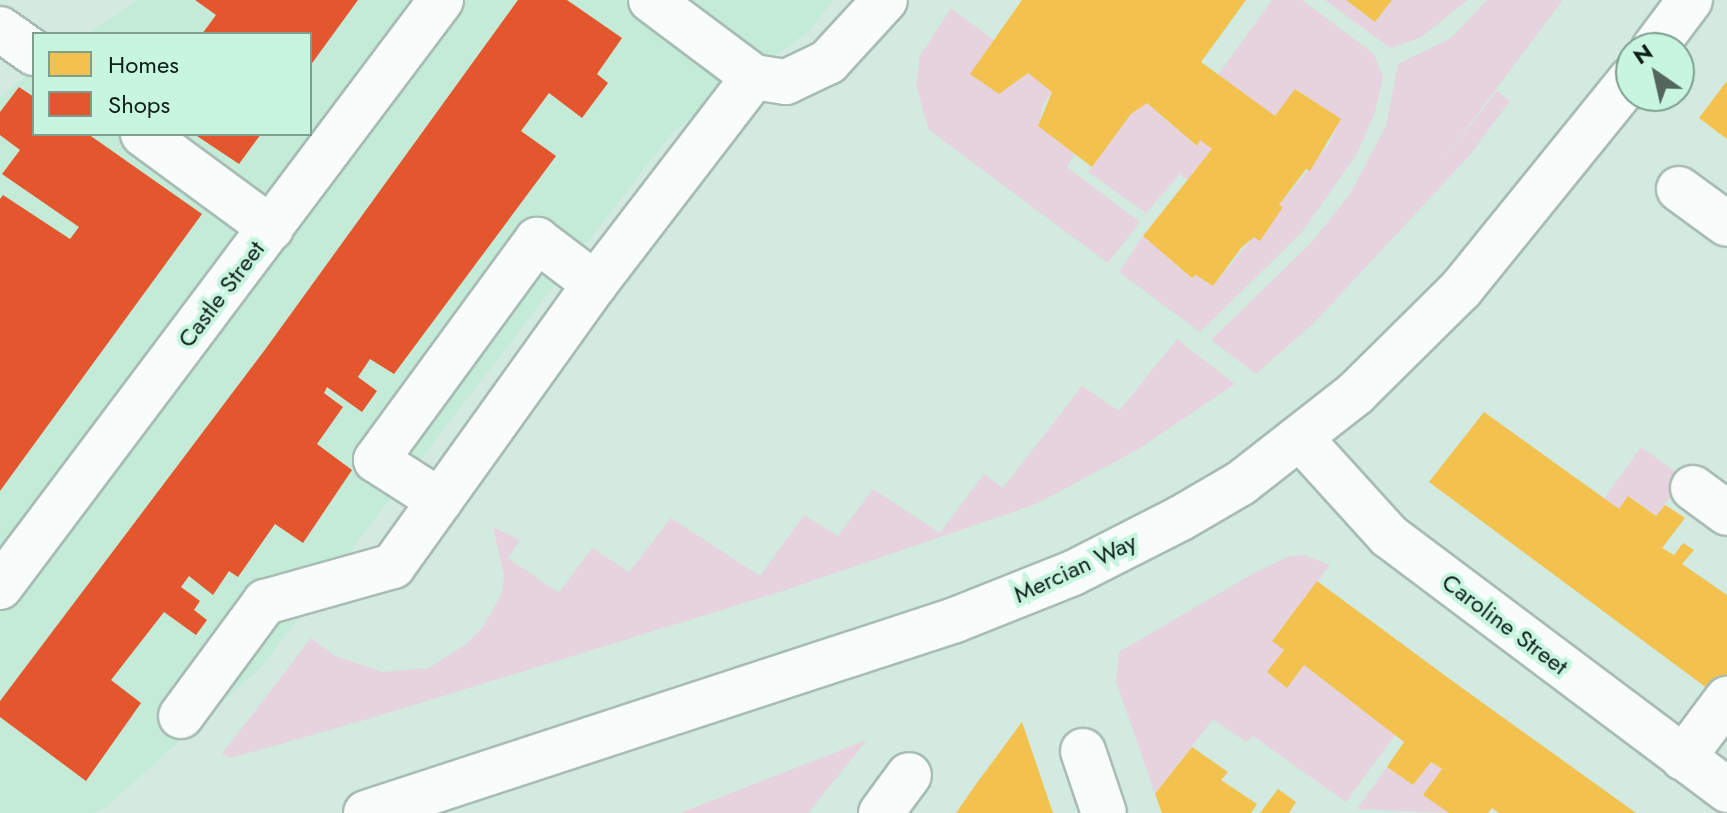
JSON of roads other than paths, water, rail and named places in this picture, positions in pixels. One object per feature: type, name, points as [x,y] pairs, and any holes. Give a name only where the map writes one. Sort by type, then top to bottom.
[{"type":"street","name":"Castle Street","points":[[0,587],[441,0]]},
{"type":"street","points":[[651,0],[754,77],[786,82],[828,62],[885,0]]},
{"type":"street","points":[[1666,32],[1690,0]]},
{"type":"street","points":[[181,716],[265,602],[393,566],[595,284],[754,77]]},
{"type":"street","name":"Mercian Way","points":[[366,813],[955,620],[1073,573],[1181,518],[1301,439],[1461,289],[1615,99]]},
{"type":"street","points":[[146,136],[271,228]]},
{"type":"street","points":[[1679,189],[1727,224]]},
{"type":"street","points":[[440,501],[376,460],[537,240],[595,284]]},
{"type":"street","name":"Caroline Street","points":[[1301,439],[1389,536],[1727,790]]},
{"type":"street","points":[[1683,758],[1727,699]]},
{"type":"street","points":[[1083,751],[1104,813]]},
{"type":"street","points":[[881,813],[909,775]]}]
